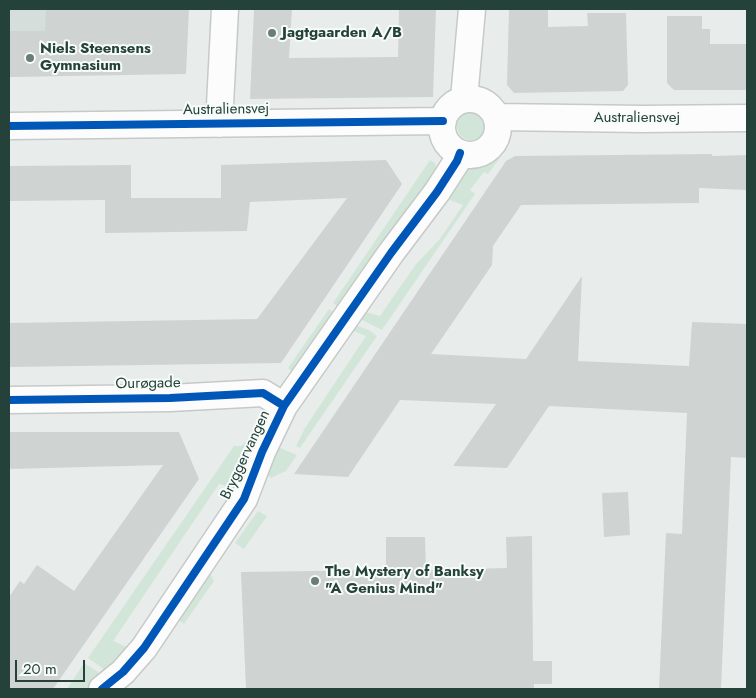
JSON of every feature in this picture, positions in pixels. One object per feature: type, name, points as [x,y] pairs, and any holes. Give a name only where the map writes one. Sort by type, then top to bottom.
[{"type":"street","points":[[219,124],[225,9]]},
{"type":"street","points":[[464,99],[472,9]]},
{"type":"street","points":[[474,98],[484,102],[492,108],[497,117],[499,128],[496,140],[489,148],[478,154],[467,155],[460,153],[449,145],[444,136],[443,121],[448,109],[456,102],[464,99],[474,98]]},
{"type":"street","name":"Australiensvej","points":[[497,117],[747,118]]},
{"type":"street","name":"Australiensvej","points":[[9,126],[443,121]]},
{"type":"street","name":"Bryggervangen","points":[[102,689],[123,672],[144,648],[244,498],[262,452],[284,406],[390,253],[437,192],[460,153]]},
{"type":"street","name":"Ourøgade","points":[[9,400],[170,398],[263,392],[284,406]]},
{"type":"shaded area","name":"Niels Steensens Gymnasium","points":[[9,9],[53,9],[52,76],[9,77]]},
{"type":"green space","points":[[471,112],[481,116],[485,126],[481,136],[471,140],[461,136],[457,126],[461,116]]},
{"type":"green space","points":[[500,158],[488,174],[484,172],[470,190],[475,194],[382,330],[360,319],[362,311],[380,316],[416,264],[439,240],[463,205],[444,198],[456,181],[469,169],[482,161]]},
{"type":"green space","points":[[430,160],[435,163],[437,173],[343,310],[333,303]]},
{"type":"green space","points":[[329,309],[339,316],[294,374],[288,368]]},
{"type":"green space","points":[[352,324],[369,330],[377,336],[300,448],[296,446],[305,428],[366,336],[349,329]]},
{"type":"green space","points":[[247,441],[253,445],[240,484],[233,488],[219,484],[113,641],[127,647],[128,650],[106,672],[88,658],[234,446],[241,446]]},
{"type":"green space","points":[[275,446],[297,455],[286,471],[271,478],[266,473]]},
{"type":"green space","points":[[258,511],[267,516],[244,549],[235,543]]},
{"type":"green space","points":[[209,571],[214,581],[184,624],[176,619]]},
{"type":"green space","points":[[84,663],[97,671],[101,676],[86,689],[67,689]]},
{"type":"building","points":[[46,9],[189,9],[186,74],[9,77],[9,31],[45,31]]},
{"type":"building","name":"Jagtgaarden A/B","points":[[254,9],[292,9],[289,58],[398,57],[399,9],[436,9],[433,97],[250,99]]},
{"type":"building","points":[[509,9],[548,9],[548,27],[588,26],[587,13],[626,13],[628,85],[623,91],[514,93],[507,85]]},
{"type":"building","points":[[667,16],[702,16],[702,29],[710,29],[710,44],[747,44],[747,90],[674,90],[667,83]]},
{"type":"building","points":[[712,154],[712,156],[747,155],[747,190],[699,188],[699,203],[521,205],[493,246],[492,265],[431,354],[526,359],[582,276],[578,361],[689,366],[692,322],[747,324],[747,458],[731,457],[721,689],[659,689],[666,533],[682,534],[687,413],[549,406],[507,468],[453,466],[496,404],[400,400],[348,477],[294,474],[506,161],[515,156]]},
{"type":"building","points":[[386,160],[402,184],[281,363],[9,367],[9,323],[257,319],[347,198],[250,202],[247,231],[105,233],[105,200],[9,201],[9,166],[131,165],[131,198],[221,198],[221,165]]},
{"type":"building","points":[[9,432],[179,432],[199,479],[53,689],[9,689],[9,597],[20,581],[24,584],[37,565],[74,591],[163,465],[9,469]]},
{"type":"building","points":[[628,492],[630,535],[604,537],[602,493]]},
{"type":"building","points":[[532,536],[533,661],[552,661],[552,684],[534,684],[534,689],[246,689],[241,572],[386,570],[386,537],[425,537],[426,570],[507,568],[506,537]]},
{"type":"cycle path","points":[[9,126],[443,121]]},
{"type":"cycle path","points":[[102,689],[123,672],[144,648],[244,499],[262,452],[284,406],[391,253],[437,192],[460,153]]},
{"type":"cycle path","points":[[9,400],[170,398],[263,393],[284,406]]},
{"type":"place","name":"Jagtgaarden A/B","points":[[272,33]]},
{"type":"place","name":"Niels Steensens Gymnasium","points":[[30,58]]},
{"type":"place","name":"The Mystery of Banksy \"A Genius Mind\"","points":[[315,581]]}]
